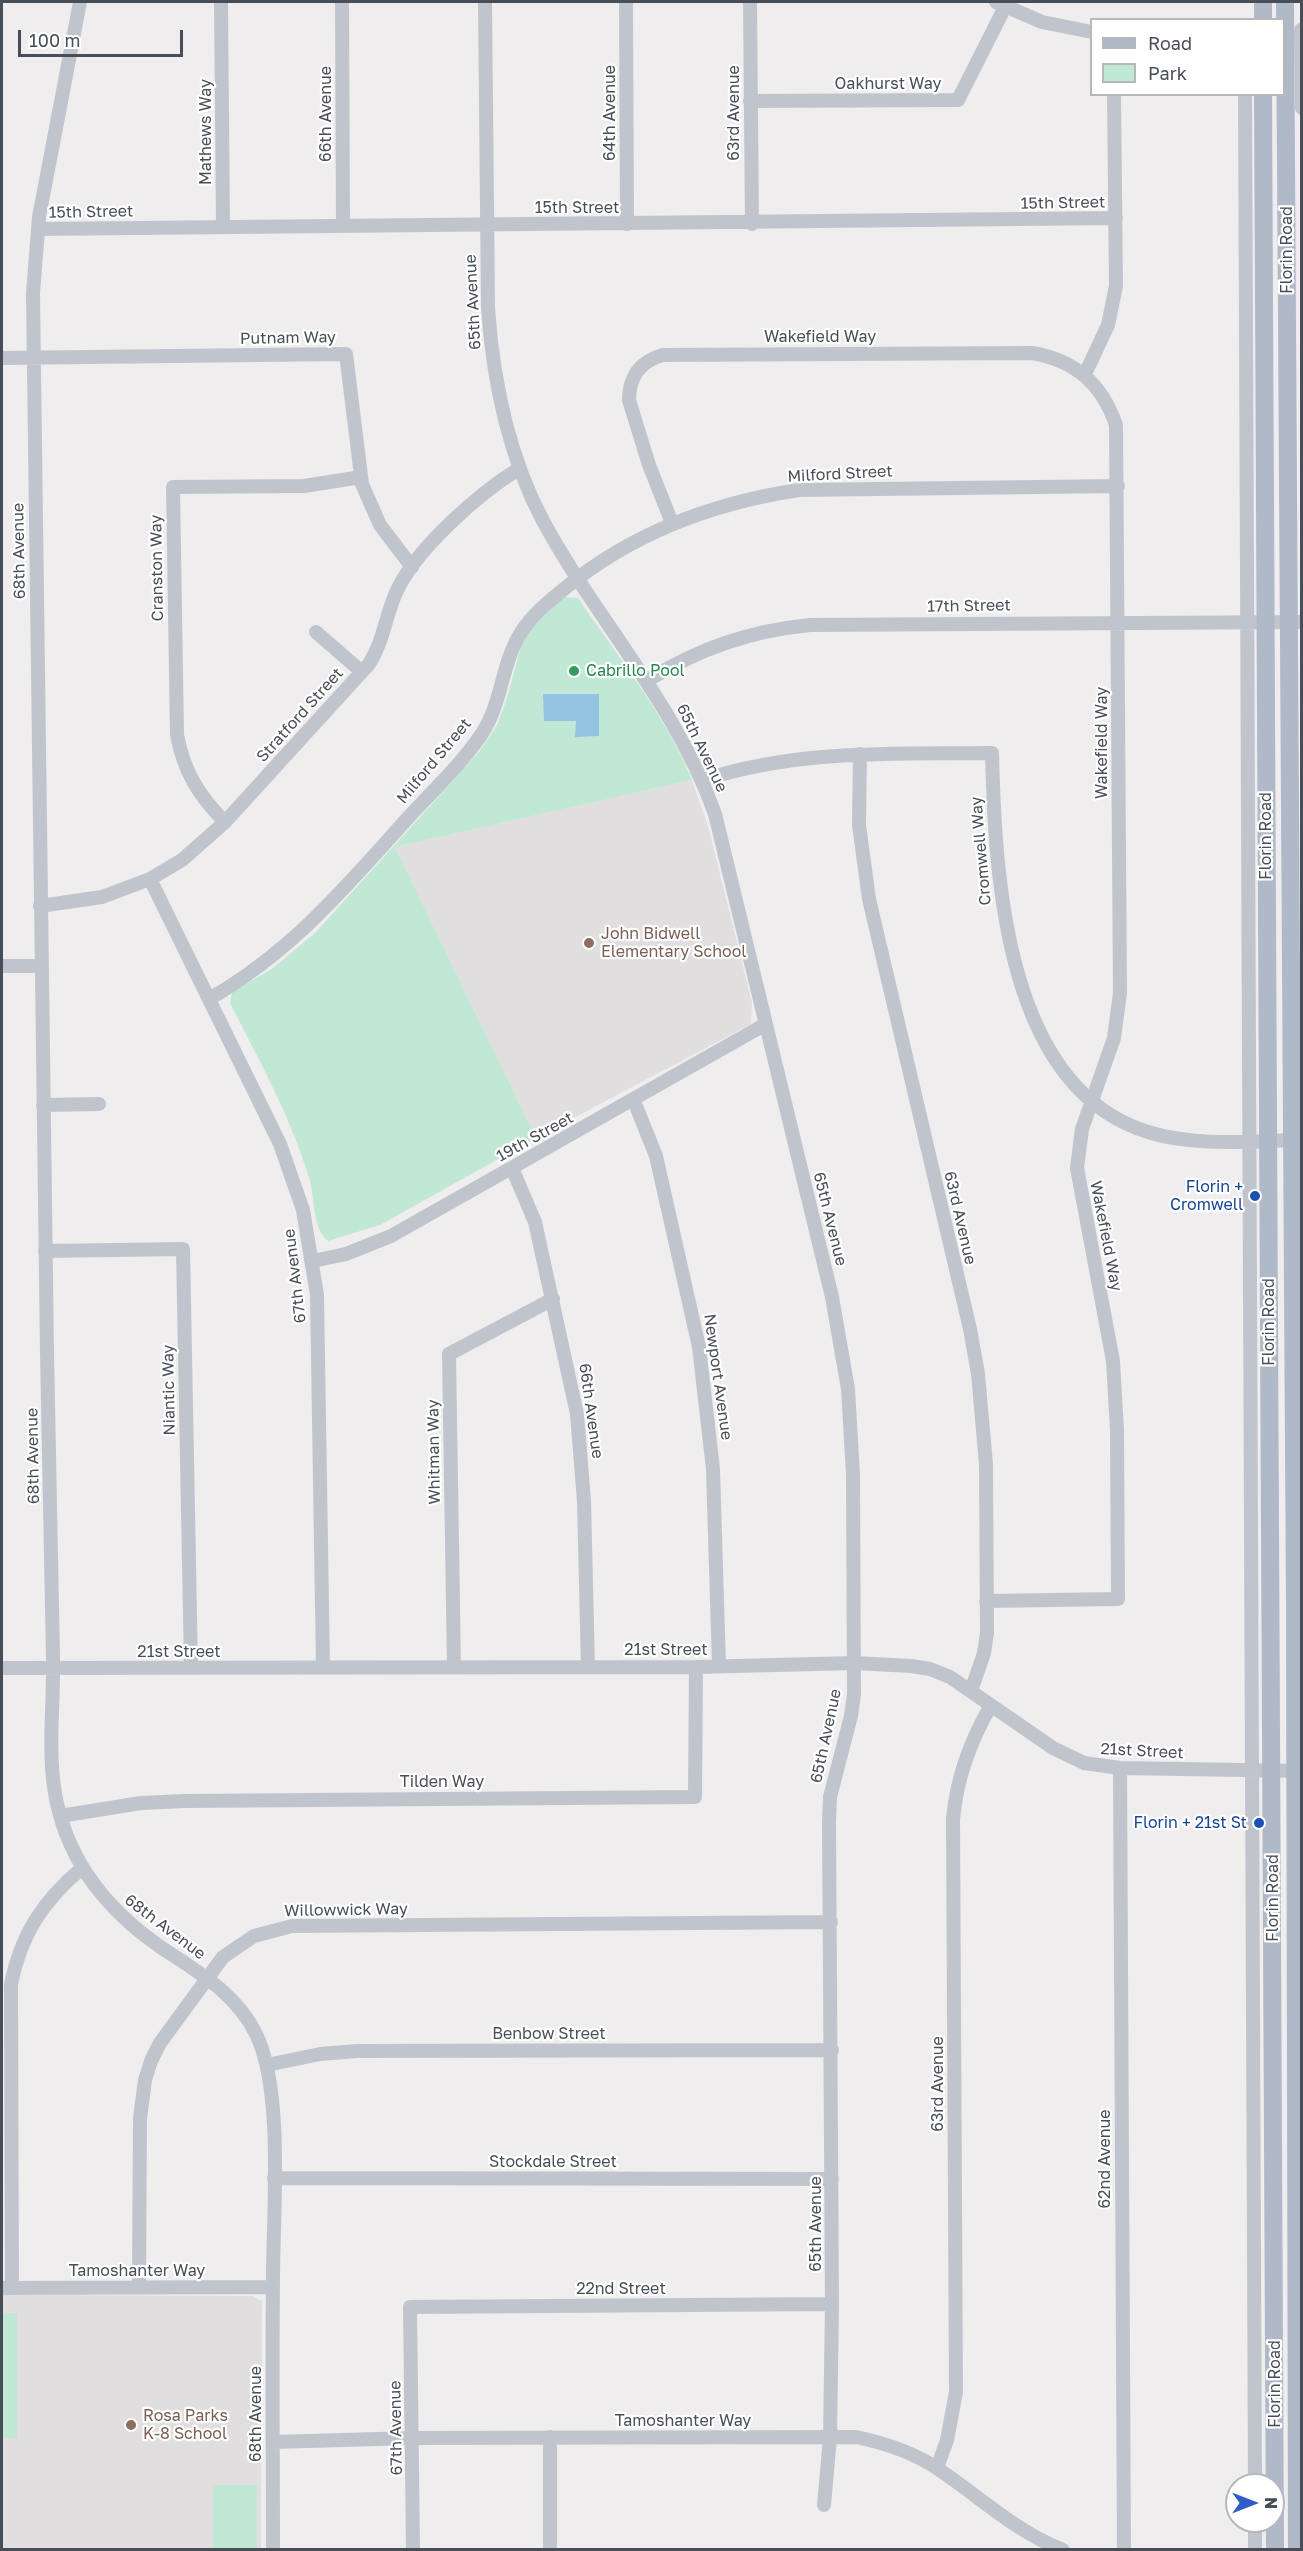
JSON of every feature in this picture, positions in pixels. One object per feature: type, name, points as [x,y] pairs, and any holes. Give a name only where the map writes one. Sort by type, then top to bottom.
[{"type":"main road","points":[[1263,2],[1263,18]]},
{"type":"main road","name":"Florin Road","points":[[1285,2],[1293,31],[1296,622],[1297,2550]]},
{"type":"main road","name":"Florin Road","points":[[1263,96],[1275,2550]]},
{"type":"street","name":"68th Avenue","points":[[80,2],[38,229],[33,284],[45,1251],[54,1669],[52,1768],[60,1816],[82,1868],[119,1915],[206,1977],[233,2000],[256,2035],[267,2065],[272,2102],[274,2178],[273,2550]]},
{"type":"street","name":"Mathews Way","points":[[221,2],[223,227]]},
{"type":"street","name":"66th Avenue","points":[[342,2],[343,226]]},
{"type":"street","name":"65th Avenue","points":[[485,2],[486,224],[490,343],[503,412],[520,468],[542,518],[578,577],[648,680],[703,780],[715,813],[832,1297],[848,1389],[853,1474],[855,1663],[851,1716],[830,1797],[832,2304],[830,2438],[824,2505]]},
{"type":"street","name":"64th Avenue","points":[[626,2],[627,224]]},
{"type":"street","name":"63rd Avenue","points":[[750,2],[752,224]]},
{"type":"street","name":"Oakhurst Way","points":[[750,101],[958,100],[1001,4]]},
{"type":"street","points":[[1001,4],[1042,22],[1090,32]]},
{"type":"street","name":"Florin Road","points":[[1293,31],[1302,108]]},
{"type":"street","points":[[1085,374],[1101,344],[1113,306],[1116,218],[1114,96]]},
{"type":"street","name":"Florin Road","points":[[1245,96],[1255,2473]]},
{"type":"street","name":"15th Street","points":[[38,229],[486,224],[752,224],[1116,218]]},
{"type":"street","name":"Wakefield Way","points":[[672,523],[649,465],[629,400],[629,389],[636,372],[653,357],[663,354],[1032,353],[1063,361],[1085,374],[1104,396],[1116,425],[1120,993],[1114,1038],[1090,1102],[1078,1147],[1077,1168],[1114,1371],[1117,1430],[1118,1599],[986,1601]]},
{"type":"street","name":"Putnam Way","points":[[2,358],[346,354],[361,477],[380,525],[412,567]]},
{"type":"street","name":"Stratford Street","points":[[40,906],[102,897],[150,879],[182,860],[225,822],[362,672],[378,649],[395,595],[412,567],[473,500],[520,468]]},
{"type":"street","name":"Cranston Way","points":[[225,822],[194,786],[180,754],[177,735],[173,487],[304,486],[361,477]]},
{"type":"street","name":"Milford Street","points":[[209,999],[273,957],[310,925],[469,750],[492,716],[512,649],[521,632],[546,603],[578,577],[615,552],[672,523],[730,503],[799,490],[1118,486]]},
{"type":"street","name":"17th Street","points":[[648,680],[689,656],[723,642],[777,628],[810,625],[1296,622]]},
{"type":"street","points":[[316,632],[362,672]]},
{"type":"street","name":"Cromwell Way","points":[[703,780],[768,762],[810,756],[992,753],[997,875],[1011,948],[1025,993],[1052,1054],[1063,1072],[1090,1102],[1131,1126],[1168,1137],[1193,1141],[1297,1140]]},
{"type":"street","name":"63rd Avenue","points":[[860,754],[859,825],[867,888],[970,1329],[978,1374],[986,1464],[987,1633],[984,1653],[971,1691]]},
{"type":"street","name":"67th Avenue","points":[[150,879],[280,1144],[303,1210],[313,1261],[318,1330],[323,1668]]},
{"type":"street","points":[[2,966],[41,966]]},
{"type":"street","name":"19th Street","points":[[313,1261],[346,1254],[391,1236],[634,1101],[766,1024]]},
{"type":"street","name":"Newport Avenue","points":[[634,1101],[656,1156],[699,1347],[713,1469],[719,1666]]},
{"type":"street","points":[[43,1105],[99,1104]]},
{"type":"street","name":"66th Avenue","points":[[512,1168],[535,1222],[571,1376],[582,1464],[588,1667]]},
{"type":"street","name":"Niantic Way","points":[[45,1251],[183,1249],[191,1668]]},
{"type":"street","name":"Whitman Way","points":[[454,1667],[448,1354],[553,1299]]},
{"type":"street","points":[[1271,1606],[1298,1606]]},
{"type":"street","name":"21st Street","points":[[2,1668],[696,1667],[855,1663],[930,1669],[971,1691],[1067,1756],[1084,1763],[1120,1768],[1298,1771]]},
{"type":"street","name":"Tilden Way","points":[[60,1816],[131,1804],[185,1800],[695,1797],[696,1667]]},
{"type":"street","name":"63rd Avenue","points":[[937,2468],[947,2440],[956,2392],[953,1820],[961,1769],[969,1746],[991,1705]]},
{"type":"street","name":"62nd Avenue","points":[[1120,1768],[1124,2550]]},
{"type":"street","points":[[7,2288],[11,1984],[15,1962],[30,1925],[58,1889],[82,1868]]},
{"type":"street","name":"Willowwick Way","points":[[139,2287],[140,2118],[145,2080],[160,2043],[206,1977],[223,1957],[238,1945],[255,1936],[292,1926],[831,1922]]},
{"type":"street","name":"Benbow Street","points":[[267,2065],[320,2054],[357,2051],[832,2050]]},
{"type":"street","name":"Stockdale Street","points":[[274,2178],[832,2179]]},
{"type":"street","name":"Tamoshanter Way","points":[[7,2288],[273,2287]]},
{"type":"street","name":"22nd Street","points":[[410,2307],[832,2304]]},
{"type":"street","name":"67th Avenue","points":[[410,2307],[413,2550]]},
{"type":"street","points":[[550,2437],[550,2550]]},
{"type":"street","name":"Tamoshanter Way","points":[[273,2442],[413,2438],[856,2437],[899,2449],[937,2468],[1017,2525],[1063,2550]]},
{"type":"street","points":[[1255,2533],[1255,2550]]},
{"type":"shaded area","name":"John Bidwell Elementary School","points":[[692,780],[708,826],[752,1003],[751,1024],[536,1138],[395,847]]},
{"type":"shaded area","name":"Rosa Parks K-8 School","points":[[2,2295],[253,2296],[262,2301],[261,2549],[2,2550]]},
{"type":"green space","points":[[563,597],[578,598],[625,664],[655,709],[692,780],[395,847],[536,1138],[380,1225],[328,1241],[319,1228],[303,1158],[274,1090],[230,1003],[232,992],[272,969],[316,932],[479,752],[497,725],[521,647],[529,631]]},
{"type":"green space","points":[[2,2313],[17,2313],[17,2438],[2,2438]]},
{"type":"green space","points":[[213,2485],[257,2485],[257,2549],[213,2549]]},
{"type":"water","points":[[543,694],[599,694],[599,736],[575,737],[576,721],[544,721]]},
{"type":"place","name":"Cabrillo Pool","points":[[574,671]]},
{"type":"place","name":"John Bidwell Elementary School","points":[[589,943]]},
{"type":"place","name":"Florin + Cromwell","points":[[1255,1196]]},
{"type":"place","name":"Florin + 21st St","points":[[1259,1823]]},
{"type":"place","name":"Rosa Parks K-8 School","points":[[131,2425]]}]
